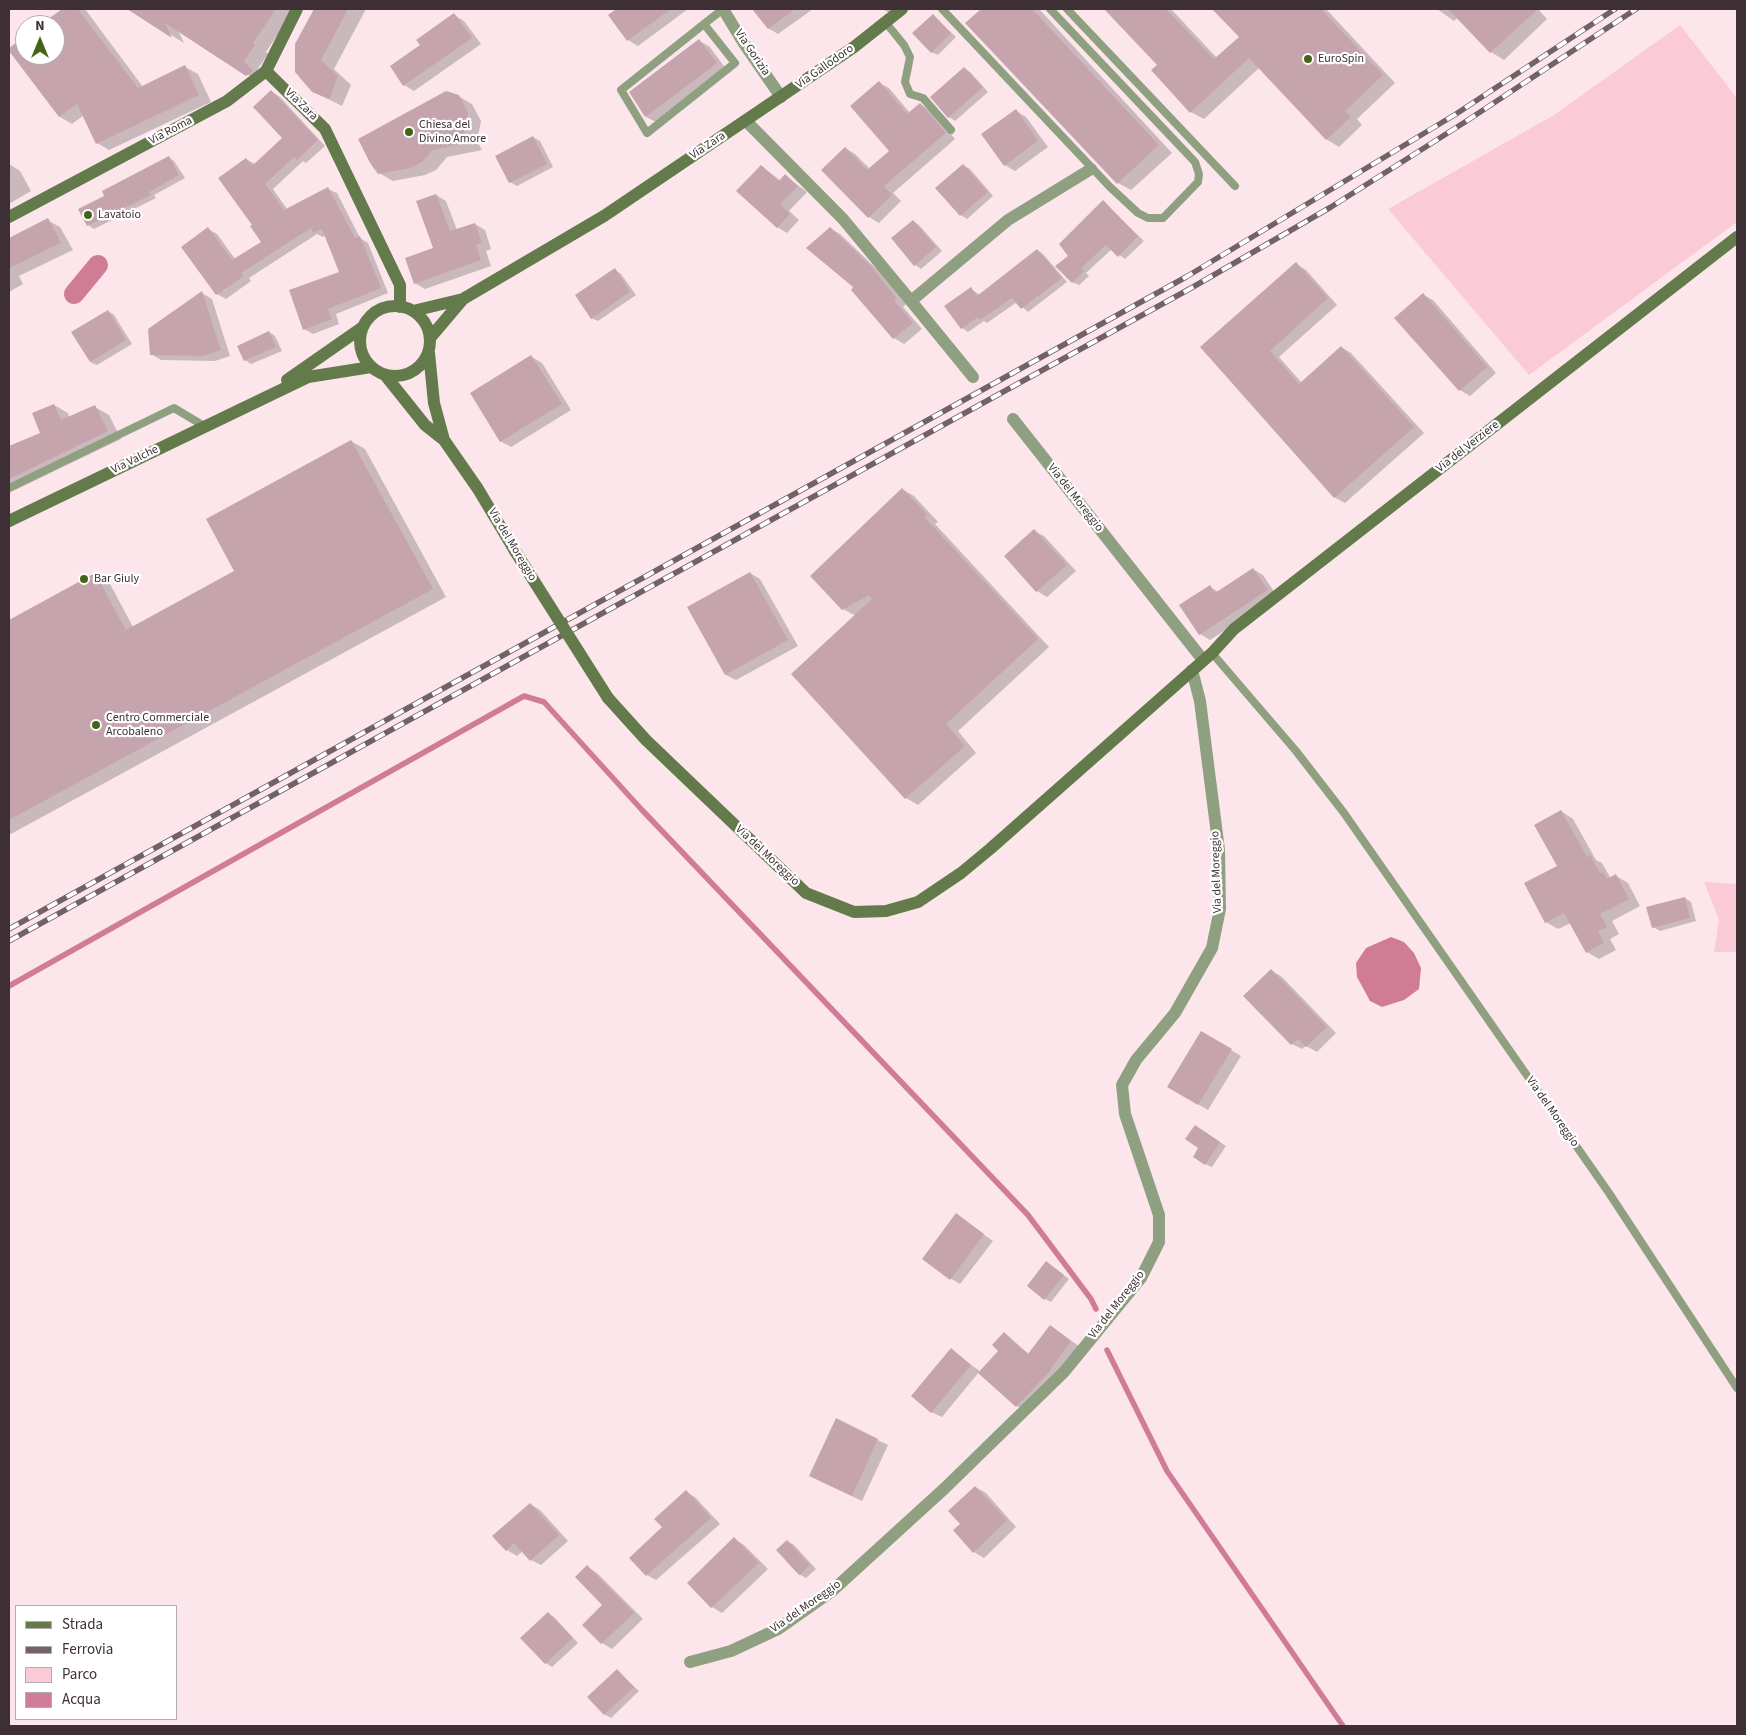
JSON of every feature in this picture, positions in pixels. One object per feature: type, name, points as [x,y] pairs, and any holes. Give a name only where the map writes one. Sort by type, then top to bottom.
[{"type":"street","name":"Via Roma","points":[[9,217],[227,101],[266,71],[297,9]]},
{"type":"street","name":"Via Gorizia","points":[[723,9],[781,97]]},
{"type":"street","name":"Via Gallodoro","points":[[746,121],[886,23],[902,9]]},
{"type":"street","name":"Via Zara","points":[[266,71],[325,129],[400,285],[406,309],[463,299]]},
{"type":"street","name":"Via Zara","points":[[430,338],[463,299],[604,216],[746,121]]},
{"type":"street","points":[[746,121],[843,219],[973,378]]},
{"type":"street","points":[[911,301],[1008,220],[1091,169]]},
{"type":"street","name":"Via del Verziere","points":[[1208,657],[1234,629],[1737,238]]},
{"type":"street","points":[[392,306],[406,309],[425,322],[430,338],[428,353],[424,361],[411,372],[394,376],[385,375],[371,367],[361,349],[363,327],[377,311],[392,306]]},
{"type":"street","name":"Via Valche","points":[[260,398],[363,327]]},
{"type":"street","name":"Via del Moreggio","points":[[428,353],[434,403],[444,440]]},
{"type":"street","name":"Via Valche","points":[[9,521],[260,398],[308,377],[371,367]]},
{"type":"street","name":"Via del Moreggio","points":[[385,375],[425,424],[444,440],[478,489],[608,698],[646,740],[806,893],[854,912],[886,911],[918,902],[961,873],[1208,657],[1013,419]]},
{"type":"street","name":"Via del Moreggio","points":[[690,1662],[732,1651],[778,1629],[832,1591],[945,1488],[1064,1372],[1144,1270],[1159,1242],[1159,1215],[1124,1114],[1122,1085],[1136,1060],[1175,1013],[1212,948],[1220,909],[1219,850],[1200,701],[1192,670]]},
{"type":"lane","points":[[704,24],[735,63],[647,132],[621,90],[704,24],[723,9]]},
{"type":"lane","points":[[942,9],[1091,169],[1138,213],[1148,218],[1163,218],[1198,182],[1199,174],[1195,162],[1050,9]]},
{"type":"lane","points":[[1067,9],[1235,186]]},
{"type":"lane","points":[[886,23],[904,45],[910,57],[905,82],[910,94],[924,98],[951,130]]},
{"type":"lane","points":[[9,488],[174,408],[204,426]]},
{"type":"lane","name":"Via del Moreggio","points":[[1208,657],[1296,751],[1344,814],[1609,1193],[1737,1388]]},
{"type":"green space","points":[[1680,25],[1737,98],[1737,222],[1529,375],[1388,209],[1554,115]]},
{"type":"green space","points":[[1704,882],[1737,884],[1737,952],[1714,952],[1719,920]]},
{"type":"water","points":[[1391,937],[1404,942],[1414,953],[1421,968],[1419,989],[1404,1000],[1382,1007],[1370,1001],[1357,977],[1356,963],[1366,948]]},
{"type":"building","points":[[62,9],[78,9],[138,88],[185,65],[199,95],[96,144],[77,104],[59,117],[20,65],[65,65],[65,15],[54,15]]},
{"type":"building","points":[[127,9],[276,9],[253,43],[255,45],[244,61],[253,71],[246,76],[165,23],[172,38]]},
{"type":"building","points":[[314,9],[348,9],[321,60],[338,76],[329,99],[312,92],[295,72],[295,44]]},
{"type":"building","points":[[616,9],[671,9],[627,41],[608,15]]},
{"type":"building","points":[[752,9],[795,9],[768,29]]},
{"type":"building","points":[[981,9],[1032,9],[1159,145],[1117,184],[965,23]]},
{"type":"building","name":"EuroSpin","points":[[1104,9],[1166,9],[1214,59],[1239,37],[1212,9],[1321,9],[1383,75],[1345,111],[1351,117],[1326,140],[1249,58],[1190,113],[1151,70],[1157,65]]},
{"type":"building","points":[[1448,9],[1538,9],[1490,53]]},
{"type":"building","points":[[454,13],[472,38],[403,86],[390,66],[420,45],[416,40]]},
{"type":"building","points":[[933,14],[951,33],[931,53],[912,33]]},
{"type":"building","points":[[699,39],[717,63],[645,117],[629,92]]},
{"type":"building","points":[[15,44],[15,59],[9,51],[9,48]]},
{"type":"building","points":[[964,67],[983,87],[948,118],[930,97]]},
{"type":"building","points":[[879,81],[907,114],[920,103],[946,133],[884,186],[892,195],[868,218],[821,170],[845,147],[867,170],[889,151],[850,106]]},
{"type":"building","points":[[271,90],[318,140],[297,160],[294,157],[265,184],[284,210],[328,187],[355,238],[360,236],[381,288],[328,309],[332,319],[303,330],[289,290],[339,272],[322,229],[313,233],[311,228],[241,273],[244,276],[216,295],[181,247],[208,227],[232,260],[261,242],[250,226],[252,225],[218,178],[246,158],[252,166],[282,138],[253,107]]},
{"type":"building","name":"Chiesa del Divino Amore","points":[[446,91],[459,95],[468,113],[464,132],[469,142],[433,150],[422,162],[411,168],[378,174],[358,139]]},
{"type":"building","points":[[1016,109],[1038,141],[1004,166],[981,134]]},
{"type":"building","points":[[533,136],[547,164],[509,183],[495,156]]},
{"type":"building","points":[[169,156],[179,175],[149,192],[151,195],[87,226],[78,209],[104,196],[102,191]]},
{"type":"building","points":[[963,164],[988,192],[960,216],[935,188]]},
{"type":"building","points":[[761,165],[779,181],[785,174],[798,186],[780,204],[790,214],[777,228],[736,191]]},
{"type":"building","points":[[436,194],[450,231],[475,223],[482,243],[476,245],[481,260],[414,284],[405,258],[433,248],[416,201]]},
{"type":"building","points":[[1103,200],[1138,236],[1118,257],[1106,245],[1081,268],[1084,271],[1072,283],[1055,266],[1068,256],[1059,244]]},
{"type":"building","points":[[48,218],[61,243],[9,268],[9,238]]},
{"type":"building","points":[[913,220],[936,247],[914,266],[891,238]]},
{"type":"building","points":[[830,227],[872,267],[896,298],[894,300],[913,323],[893,339],[851,290],[853,287],[806,248]]},
{"type":"building","points":[[1037,249],[1062,278],[1021,309],[1012,298],[980,320],[978,317],[961,329],[944,306],[971,287],[977,296]]},
{"type":"building","points":[[1296,262],[1328,298],[1270,351],[1299,384],[1341,346],[1414,427],[1334,498],[1200,347]]},
{"type":"building","points":[[615,268],[630,292],[591,319],[575,295]]},
{"type":"building","points":[[202,291],[221,350],[204,356],[150,355],[148,329]]},
{"type":"building","points":[[1423,293],[1487,367],[1459,391],[1394,318]]},
{"type":"building","points":[[108,310],[126,340],[90,362],[71,332]]},
{"type":"building","points":[[269,331],[276,347],[244,361],[237,346]]},
{"type":"building","points":[[531,355],[562,404],[500,442],[470,393]]},
{"type":"building","points":[[54,404],[61,420],[95,405],[108,431],[9,479],[9,446],[40,433],[32,413]]},
{"type":"building","name":"Centro Commerciale Arcobaleno","points":[[351,440],[433,589],[9,820],[9,620],[95,573],[126,630],[234,571],[206,519]]},
{"type":"building","points":[[902,488],[927,514],[924,517],[1038,639],[946,724],[965,746],[905,799],[791,674],[872,599],[869,595],[842,610],[810,576]]},
{"type":"building","points":[[1034,529],[1067,565],[1036,592],[1004,556]]},
{"type":"building","points":[[1253,568],[1268,590],[1199,635],[1179,605],[1210,585],[1215,593]]},
{"type":"building","points":[[750,572],[788,640],[725,675],[687,607]]},
{"type":"building","points":[[1561,810],[1587,857],[1590,855],[1600,873],[1603,872],[1607,879],[1616,874],[1629,899],[1600,914],[1607,927],[1598,931],[1604,943],[1586,953],[1564,913],[1545,923],[1524,883],[1557,866],[1534,825]]},
{"type":"building","points":[[1685,897],[1690,918],[1652,928],[1646,907]]},
{"type":"building","points":[[1271,969],[1327,1027],[1306,1047],[1298,1039],[1291,1045],[1243,996]]},
{"type":"building","points":[[1201,1031],[1232,1049],[1198,1105],[1167,1087]]},
{"type":"building","points":[[1195,1125],[1220,1142],[1205,1165],[1193,1157],[1198,1148],[1185,1139]]},
{"type":"building","points":[[956,1213],[984,1234],[950,1280],[922,1259]]},
{"type":"building","points":[[1046,1261],[1064,1275],[1044,1300],[1027,1286]]},
{"type":"building","points":[[1050,1325],[1071,1341],[1049,1372],[1016,1407],[978,1373],[998,1351],[992,1345],[1004,1332],[1028,1354]]},
{"type":"building","points":[[951,1348],[971,1365],[931,1413],[911,1396]]},
{"type":"building","points":[[836,1418],[878,1439],[852,1496],[809,1476]]},
{"type":"building","points":[[975,1486],[1007,1520],[973,1553],[953,1530],[960,1524],[948,1511]]},
{"type":"building","points":[[686,1490],[711,1518],[646,1576],[629,1558],[662,1527],[654,1519]]},
{"type":"building","points":[[530,1503],[559,1535],[530,1561],[514,1543],[506,1551],[492,1536]]},
{"type":"building","points":[[734,1537],[759,1563],[711,1608],[687,1583]]},
{"type":"building","points":[[787,1540],[810,1565],[799,1575],[776,1550]]},
{"type":"building","points":[[587,1565],[634,1613],[601,1644],[582,1625],[602,1605],[575,1577]]},
{"type":"building","points":[[548,1612],[573,1638],[545,1664],[520,1638]]},
{"type":"building","points":[[617,1669],[634,1687],[604,1715],[587,1697]]},
{"type":"waterway","points":[[74,294],[98,265]]},
{"type":"waterway","points":[[9,986],[524,696],[544,702],[642,810],[1028,1215],[1091,1299],[1096,1309]]},
{"type":"waterway","points":[[1107,1350],[1167,1471],[1343,1726]]},
{"type":"railway","points":[[9,929],[1186,277],[1456,114],[1615,9]]},
{"type":"railway","points":[[9,941],[1193,287],[1331,207],[1465,122],[1636,9]]},
{"type":"place","name":"EuroSpin","points":[[1308,59]]},
{"type":"place","name":"Chiesa del Divino Amore","points":[[409,132]]},
{"type":"place","name":"Lavatoio","points":[[88,215]]},
{"type":"place","name":"Bar Giuly","points":[[84,579]]},
{"type":"place","name":"Centro Commerciale Arcobaleno","points":[[96,725]]}]
